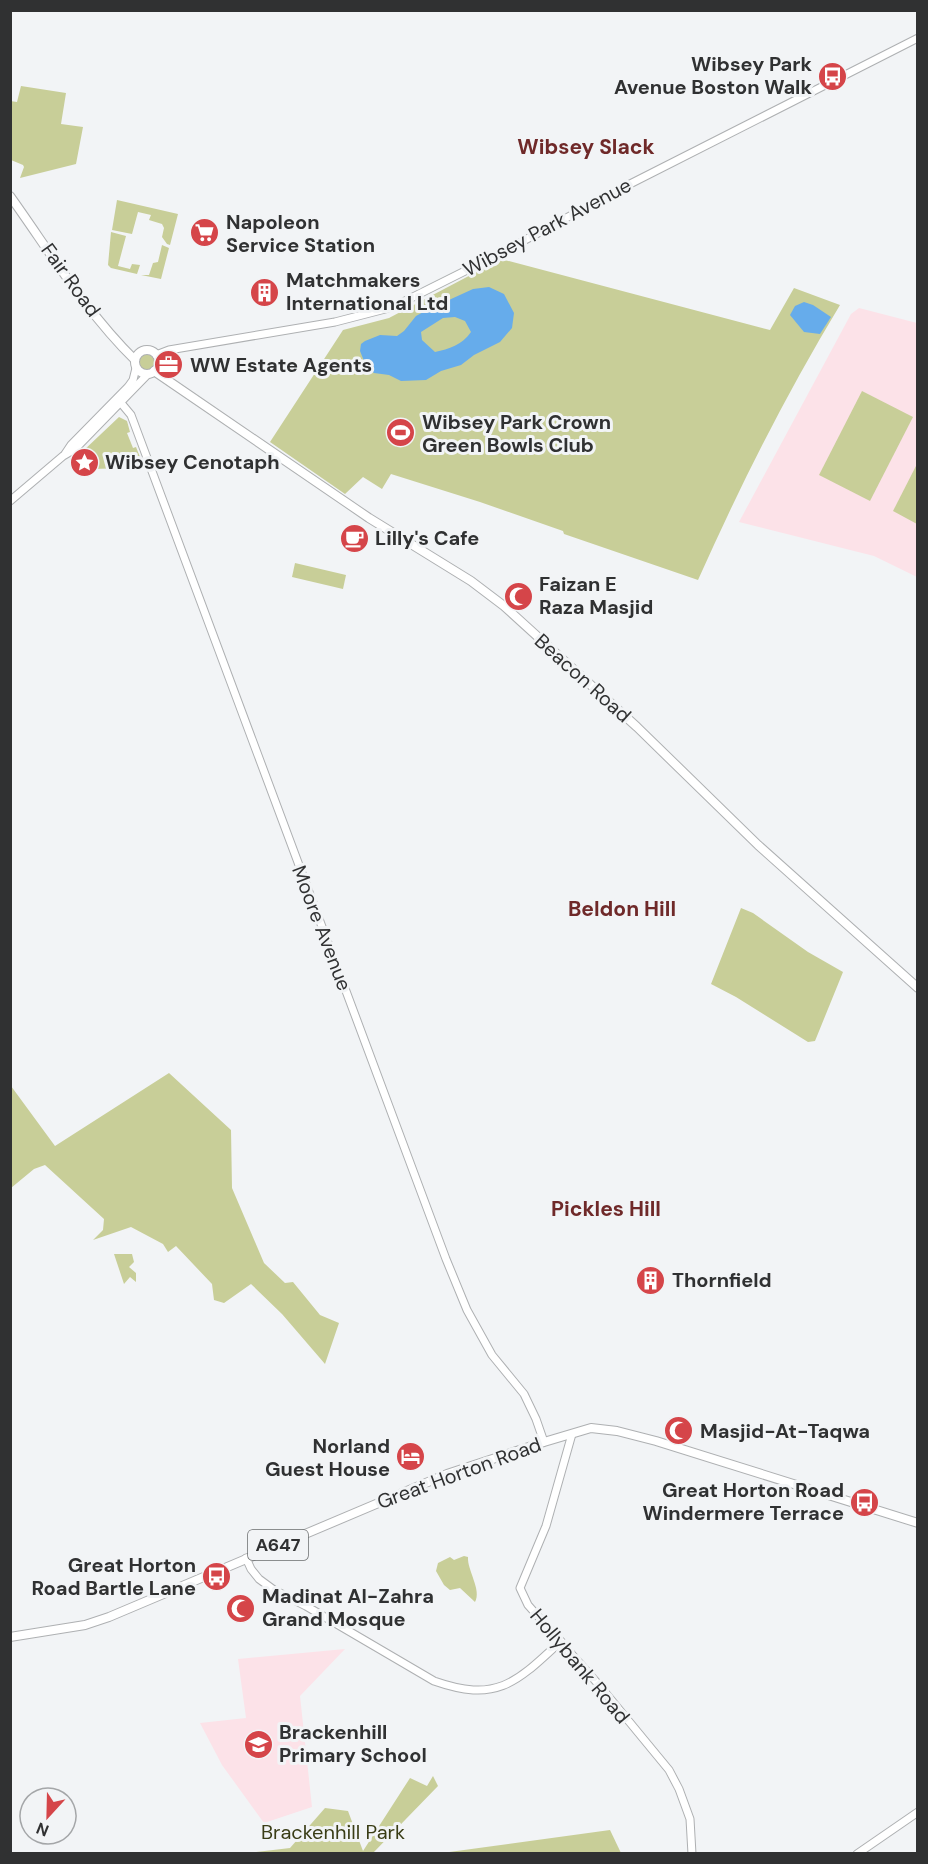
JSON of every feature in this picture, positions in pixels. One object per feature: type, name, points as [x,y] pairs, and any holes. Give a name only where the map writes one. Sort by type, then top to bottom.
[{"type":"main road","name":"Fair Road","points":[[10,196],[62,271],[136,364]]},
{"type":"main road","points":[[144,351],[150,351],[156,355],[158,364],[151,373],[141,372],[136,364],[144,351]]},
{"type":"main road","name":"Beacon Road","points":[[151,373],[369,518],[471,581],[504,606],[637,727],[766,852],[918,988]]},
{"type":"main road","name":"Great Horton Road","points":[[10,1637],[85,1625],[109,1617],[447,1474],[591,1428],[617,1431],[771,1476],[918,1523]]},
{"type":"street","name":"Wibsey Park Avenue","points":[[156,355],[169,350],[335,322],[393,307],[918,38]]},
{"type":"street","points":[[63,456],[128,387],[133,380],[136,364]]},
{"type":"street","points":[[10,501],[63,456],[75,449],[151,373]]},
{"type":"street","name":"Moore Avenue","points":[[121,403],[131,415],[446,1259],[467,1310],[492,1355],[524,1394],[544,1442]]},
{"type":"street","name":"Hollybank Road","points":[[572,1434],[546,1526],[520,1588],[528,1605],[669,1770],[690,1819],[692,1854]]},
{"type":"street","points":[[246,1558],[258,1579],[274,1590],[434,1681],[455,1689],[477,1692],[495,1690],[527,1673],[561,1641]]},
{"type":"street","points":[[857,1854],[918,1812]]},
{"type":"shaded area","points":[[859,308],[917,323],[917,577],[874,556],[739,522],[851,314]]},
{"type":"shaded area","name":"Brackenhill Primary School","points":[[345,1649],[300,1696],[312,1807],[264,1823],[222,1765],[200,1723],[246,1718],[238,1659]]},
{"type":"green space","points":[[21,86],[66,93],[61,124],[83,127],[76,164],[20,178],[23,165],[11,160],[10,101],[17,102]]},
{"type":"green space","points":[[117,200],[178,214],[170,245],[162,237],[164,228],[162,224],[149,220],[151,215],[138,212],[132,234],[112,230]]},
{"type":"green space","points":[[111,232],[126,236],[118,266],[130,269],[132,264],[140,265],[137,274],[111,268],[108,265]]},
{"type":"green space","points":[[162,245],[169,248],[161,279],[141,275],[149,275],[153,263],[158,262]]},
{"type":"green space","points":[[501,259],[770,330],[794,288],[840,305],[764,441],[698,580],[564,534],[563,531],[480,502],[391,474],[382,489],[363,477],[345,494],[270,442],[343,330],[389,318]]},
{"type":"green space","points":[[146,354],[152,357],[155,363],[152,369],[146,372],[140,369],[137,363],[140,357]]},
{"type":"green space","points":[[862,391],[913,417],[870,501],[819,475]]},
{"type":"green space","points":[[119,417],[127,421],[130,432],[127,433],[133,448],[136,447],[140,457],[138,463],[128,468],[92,469],[82,452]]},
{"type":"green space","points":[[917,464],[917,524],[893,511]]},
{"type":"green space","points":[[295,563],[346,575],[343,589],[292,577]]},
{"type":"green space","points":[[741,908],[753,913],[808,952],[843,972],[815,1041],[808,1042],[711,984]]},
{"type":"green space","points":[[169,1073],[231,1130],[232,1188],[264,1263],[285,1283],[293,1282],[320,1315],[339,1323],[325,1364],[282,1314],[251,1284],[224,1303],[214,1300],[212,1284],[176,1246],[168,1252],[163,1244],[131,1227],[93,1240],[103,1230],[104,1219],[45,1165],[34,1169],[11,1188],[11,1086],[55,1146]]},
{"type":"green space","points":[[114,1254],[132,1254],[134,1262],[129,1267],[136,1273],[136,1282],[130,1277],[124,1284]]},
{"type":"green space","points":[[464,1556],[468,1557],[476,1586],[475,1602],[460,1588],[450,1590],[444,1585],[436,1571],[438,1563],[450,1557],[454,1560]]},
{"type":"green space","name":"Brackenhill Park","points":[[433,1776],[438,1786],[373,1853],[247,1853],[290,1848],[325,1808],[348,1811],[363,1851],[410,1778],[427,1786]]},
{"type":"green space","name":"Brackenhill Park","points":[[610,1830],[621,1853],[442,1853]]},
{"type":"water","points":[[489,287],[504,294],[514,313],[512,328],[500,342],[474,355],[461,365],[441,371],[426,380],[401,381],[389,375],[374,373],[366,366],[360,351],[361,344],[365,341],[380,335],[397,336],[416,316],[473,289]],"holes":[[[455,317],[465,321],[471,332],[455,346],[435,352],[422,340],[421,332],[443,318]]]},
{"type":"water","points":[[804,302],[831,317],[820,334],[804,332],[790,315],[795,306]]},
{"type":"place","name":"Wibsey Park Avenue Boston Walk","points":[[833,76]]},
{"type":"place","name":"Napoleon Service Station","points":[[205,233]]},
{"type":"place","name":"Matchmakers International Ltd","points":[[265,292]]},
{"type":"place","name":"WW Estate Agents","points":[[169,365]]},
{"type":"place","name":"Wibsey Park Crown Green Bowls Club","points":[[401,433]]},
{"type":"place","name":"Wibsey Cenotaph","points":[[84,462]]},
{"type":"place","name":"Lilly's Cafe","points":[[354,538]]},
{"type":"place","name":"Faizan E Raza Masjid","points":[[518,596]]},
{"type":"place","name":"Thornfield","points":[[651,1280]]},
{"type":"place","name":"Masjid-At-Taqwa","points":[[679,1431]]},
{"type":"place","name":"Norland Guest House","points":[[411,1457]]},
{"type":"place","name":"Great Horton Road Windermere Terrace","points":[[865,1502]]},
{"type":"place","name":"Great Horton Road Bartle Lane","points":[[217,1577]]},
{"type":"place","name":"Madinat Al-Zahra Grand Mosque","points":[[241,1608]]},
{"type":"place","name":"Brackenhill Primary School","points":[[258,1744]]},
{"type":"district","name":"Wibsey Slack","points":[[586,147]]},
{"type":"district","name":"Beldon Hill","points":[[622,909]]},
{"type":"district","name":"Pickles Hill","points":[[606,1209]]}]
